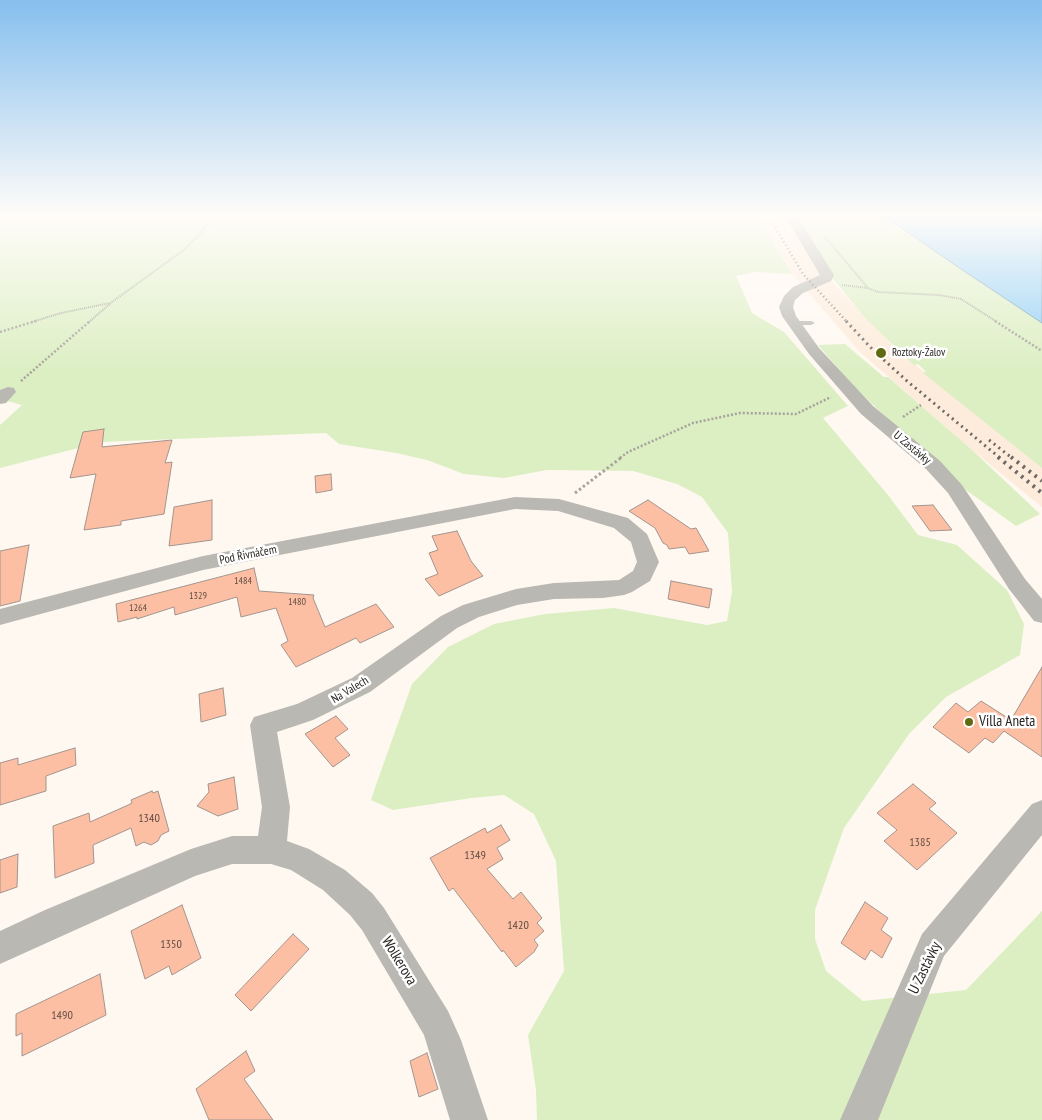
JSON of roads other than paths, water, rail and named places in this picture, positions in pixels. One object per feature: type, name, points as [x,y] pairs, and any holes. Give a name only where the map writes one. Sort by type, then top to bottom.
[{"type":"street","name":"U Zastávky","points":[[820,266],[827,275],[826,278],[798,290],[788,299],[786,307],[803,323],[814,351],[867,410],[933,466],[955,489],[1017,584],[1042,615]]},
{"type":"street","name":"Na Valech","points":[[271,850],[276,807],[263,725],[312,710],[361,685],[424,639],[471,611],[516,597],[624,587],[642,576],[648,562],[640,539],[631,530],[606,518],[559,505],[529,502],[498,505]]},
{"type":"street","name":"Pod Řivnáčem","points":[[0,617],[203,563],[498,505]]},
{"type":"street","name":"U Zastávky","points":[[859,1120],[933,946],[1042,813]]},
{"type":"street","points":[[0,948],[56,921],[191,863],[232,850],[271,850]]},
{"type":"street","name":"Wolkerova","points":[[271,850],[298,859],[334,880],[361,904],[373,919],[436,1023],[444,1040],[469,1120]]},
{"type":"water","points":[[957,266],[1042,266],[1042,323]]},
{"type":"railway","points":[[798,266],[803,274],[847,322]]},
{"type":"railway","points":[[846,321],[873,350],[907,381],[1000,458]]},
{"type":"railway","points":[[989,440],[1012,458]]},
{"type":"railway","points":[[998,457],[1042,493]]},
{"type":"railway","points":[[1011,457],[1042,481]]},
{"type":"place","name":"Roztoky-Žalov","points":[[881,353]]},
{"type":"place","name":"Villa Aneta","points":[[969,722]]}]
